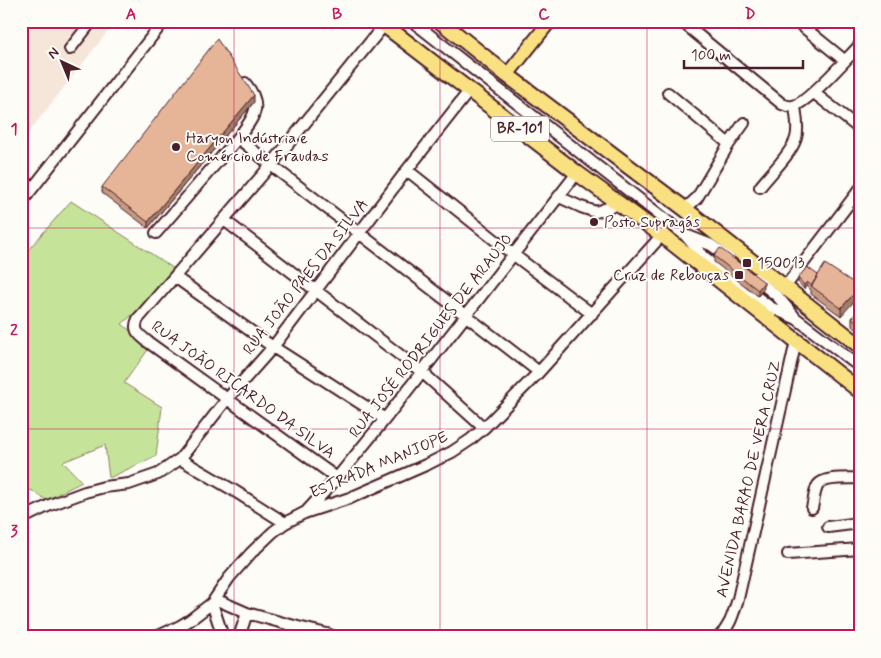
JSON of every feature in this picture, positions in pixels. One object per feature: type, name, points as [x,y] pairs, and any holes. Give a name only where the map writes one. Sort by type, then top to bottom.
[{"type":"highway","name":"BR-101","points":[[440,21],[507,75],[685,209],[860,346]]},
{"type":"highway","name":"BR-101","points":[[382,23],[577,173],[662,235],[860,391]]},
{"type":"main road","points":[[507,75],[550,21]]},
{"type":"street","points":[[70,49],[92,21]]},
{"type":"street","points":[[21,203],[164,21]]},
{"type":"street","points":[[412,21],[685,235],[703,256],[770,307],[797,319]]},
{"type":"street","points":[[681,21],[782,104],[788,106],[795,106],[814,93],[860,45]]},
{"type":"street","name":"RUA JOÃO RICARDO DA SILVA","points":[[337,478],[148,342],[139,334],[135,325],[138,319],[271,165],[382,23]]},
{"type":"street","points":[[801,23],[844,60]]},
{"type":"street","points":[[156,233],[249,123],[255,112],[256,104],[255,97],[245,83]]},
{"type":"street","name":"RUA JOÃO PAES DA SILVA","points":[[21,519],[84,492],[129,484],[158,474],[180,458],[227,399],[273,347],[469,91]]},
{"type":"street","points":[[668,93],[728,144]]},
{"type":"street","points":[[814,93],[860,129]]},
{"type":"street","points":[[760,187],[794,144],[797,132],[795,106]]},
{"type":"street","points":[[685,209],[697,198],[728,144],[744,123]]},
{"type":"street","points":[[238,138],[539,372]]},
{"type":"street","points":[[407,170],[592,314]]},
{"type":"street","name":"RUA JOSÉ RODRIGUES DE ARAUJO","points":[[304,514],[385,420],[577,173]]},
{"type":"street","points":[[785,288],[860,189]]},
{"type":"street","points":[[558,197],[596,212],[619,204]]},
{"type":"street","points":[[224,220],[422,372],[484,428]]},
{"type":"street","name":"ESTRADA MANJOPE","points":[[156,637],[190,620],[213,601],[229,578],[251,553],[285,523],[304,514],[350,498],[428,464],[470,440],[539,372],[662,235]]},
{"type":"street","points":[[685,235],[711,245],[778,296],[797,319],[860,367]]},
{"type":"street","points":[[175,277],[273,347],[385,420]]},
{"type":"street","name":"AVENIDA BARAO DE VERA CRUZ","points":[[719,637],[730,624],[738,599],[796,340]]},
{"type":"street","points":[[180,458],[285,523]]},
{"type":"street","points":[[812,508],[820,482],[826,479],[860,478]]},
{"type":"street","points":[[828,527],[860,523]]},
{"type":"street","points":[[788,554],[860,549]]},
{"type":"street","points":[[213,601],[296,632],[327,634],[335,637]]},
{"type":"street","points":[[213,601],[223,637]]},
{"type":"street","points":[[239,637],[248,613]]},
{"type":"shaded area","points":[[21,21],[116,21],[21,142]]},
{"type":"green space","points":[[71,201],[179,272],[122,324],[150,347],[124,383],[162,407],[156,456],[109,478],[105,445],[63,462],[82,482],[46,500],[31,490],[21,496],[21,258]]},
{"type":"building","name":"Haryon Indústria e Comércio de Fraudas","points":[[217,39],[254,95],[148,222],[102,187]]},
{"type":"building","points":[[720,248],[764,282],[758,290],[714,256]]},
{"type":"building","points":[[825,264],[860,287],[841,308],[811,286]]},
{"type":"building","points":[[807,267],[818,275],[812,286],[807,282],[804,285],[798,278]]},
{"type":"building","points":[[860,309],[860,324],[852,318]]},
{"type":"place","name":"Haryon Indústria e Comércio de Fraudas","points":[[176,147]]},
{"type":"place","name":"Posto Supragás","points":[[594,222]]},
{"type":"place","name":"150013","points":[[747,263]]},
{"type":"place","name":"Cruz de Rebouças","points":[[739,275]]}]
